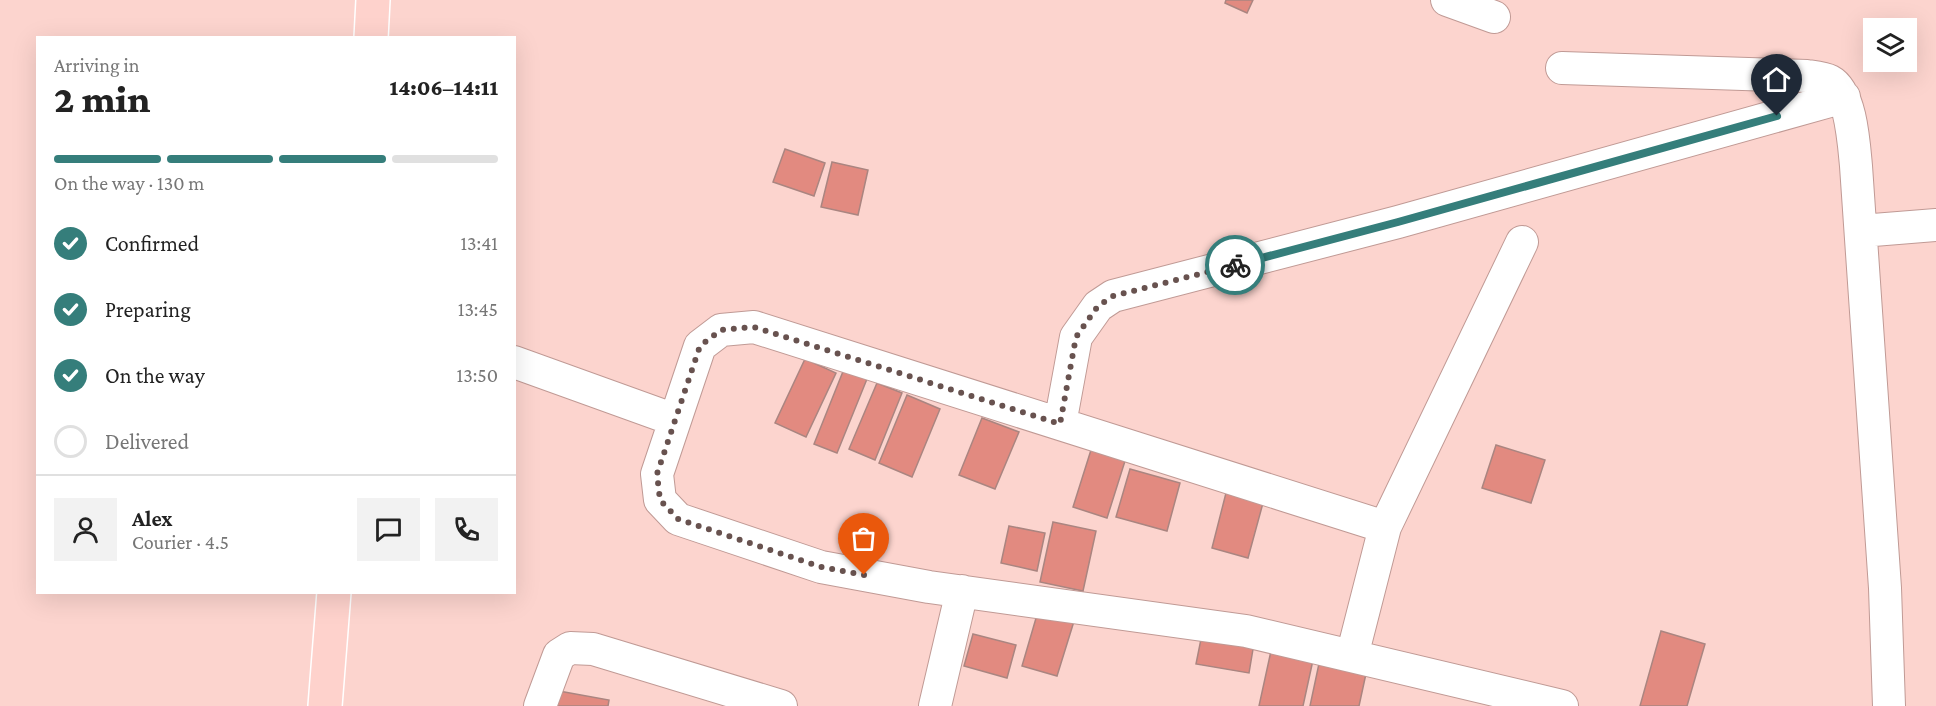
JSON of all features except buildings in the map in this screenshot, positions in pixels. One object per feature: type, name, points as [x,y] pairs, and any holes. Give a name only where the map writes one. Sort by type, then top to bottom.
[{"type":"main road","points":[[371,36],[373,0]]},
{"type":"main road","points":[[326,706],[334,594]]},
{"type":"street","points":[[1447,0],[1494,17]]},
{"type":"street","points":[[1562,68],[1807,76],[1831,81],[1844,97],[1850,116],[1861,231],[1885,588],[1889,706]]},
{"type":"street","points":[[1060,424],[1076,337],[1098,306],[1113,296],[1398,222],[1844,97]]},
{"type":"street","points":[[1861,231],[1936,225]]},
{"type":"street","points":[[1352,656],[1385,527],[1522,242]]},
{"type":"street","points":[[1385,527],[754,327],[721,330],[700,346],[657,474],[660,500],[678,519],[821,567],[962,591],[1246,631],[1352,656],[1481,697],[1562,706]]},
{"type":"street","points":[[516,363],[675,420]]},
{"type":"street","points":[[935,706],[962,591]]},
{"type":"street","points":[[540,706],[559,655],[570,648],[593,649],[781,706]]},
{"type":"way so far","points":[[864,575],[821,567],[678,519],[660,500],[657,474],[700,346],[721,330],[754,327],[1060,424],[1076,337],[1098,306],[1113,296],[1235,265]]},
{"type":"route","points":[[1235,265],[1777,116]]}]
